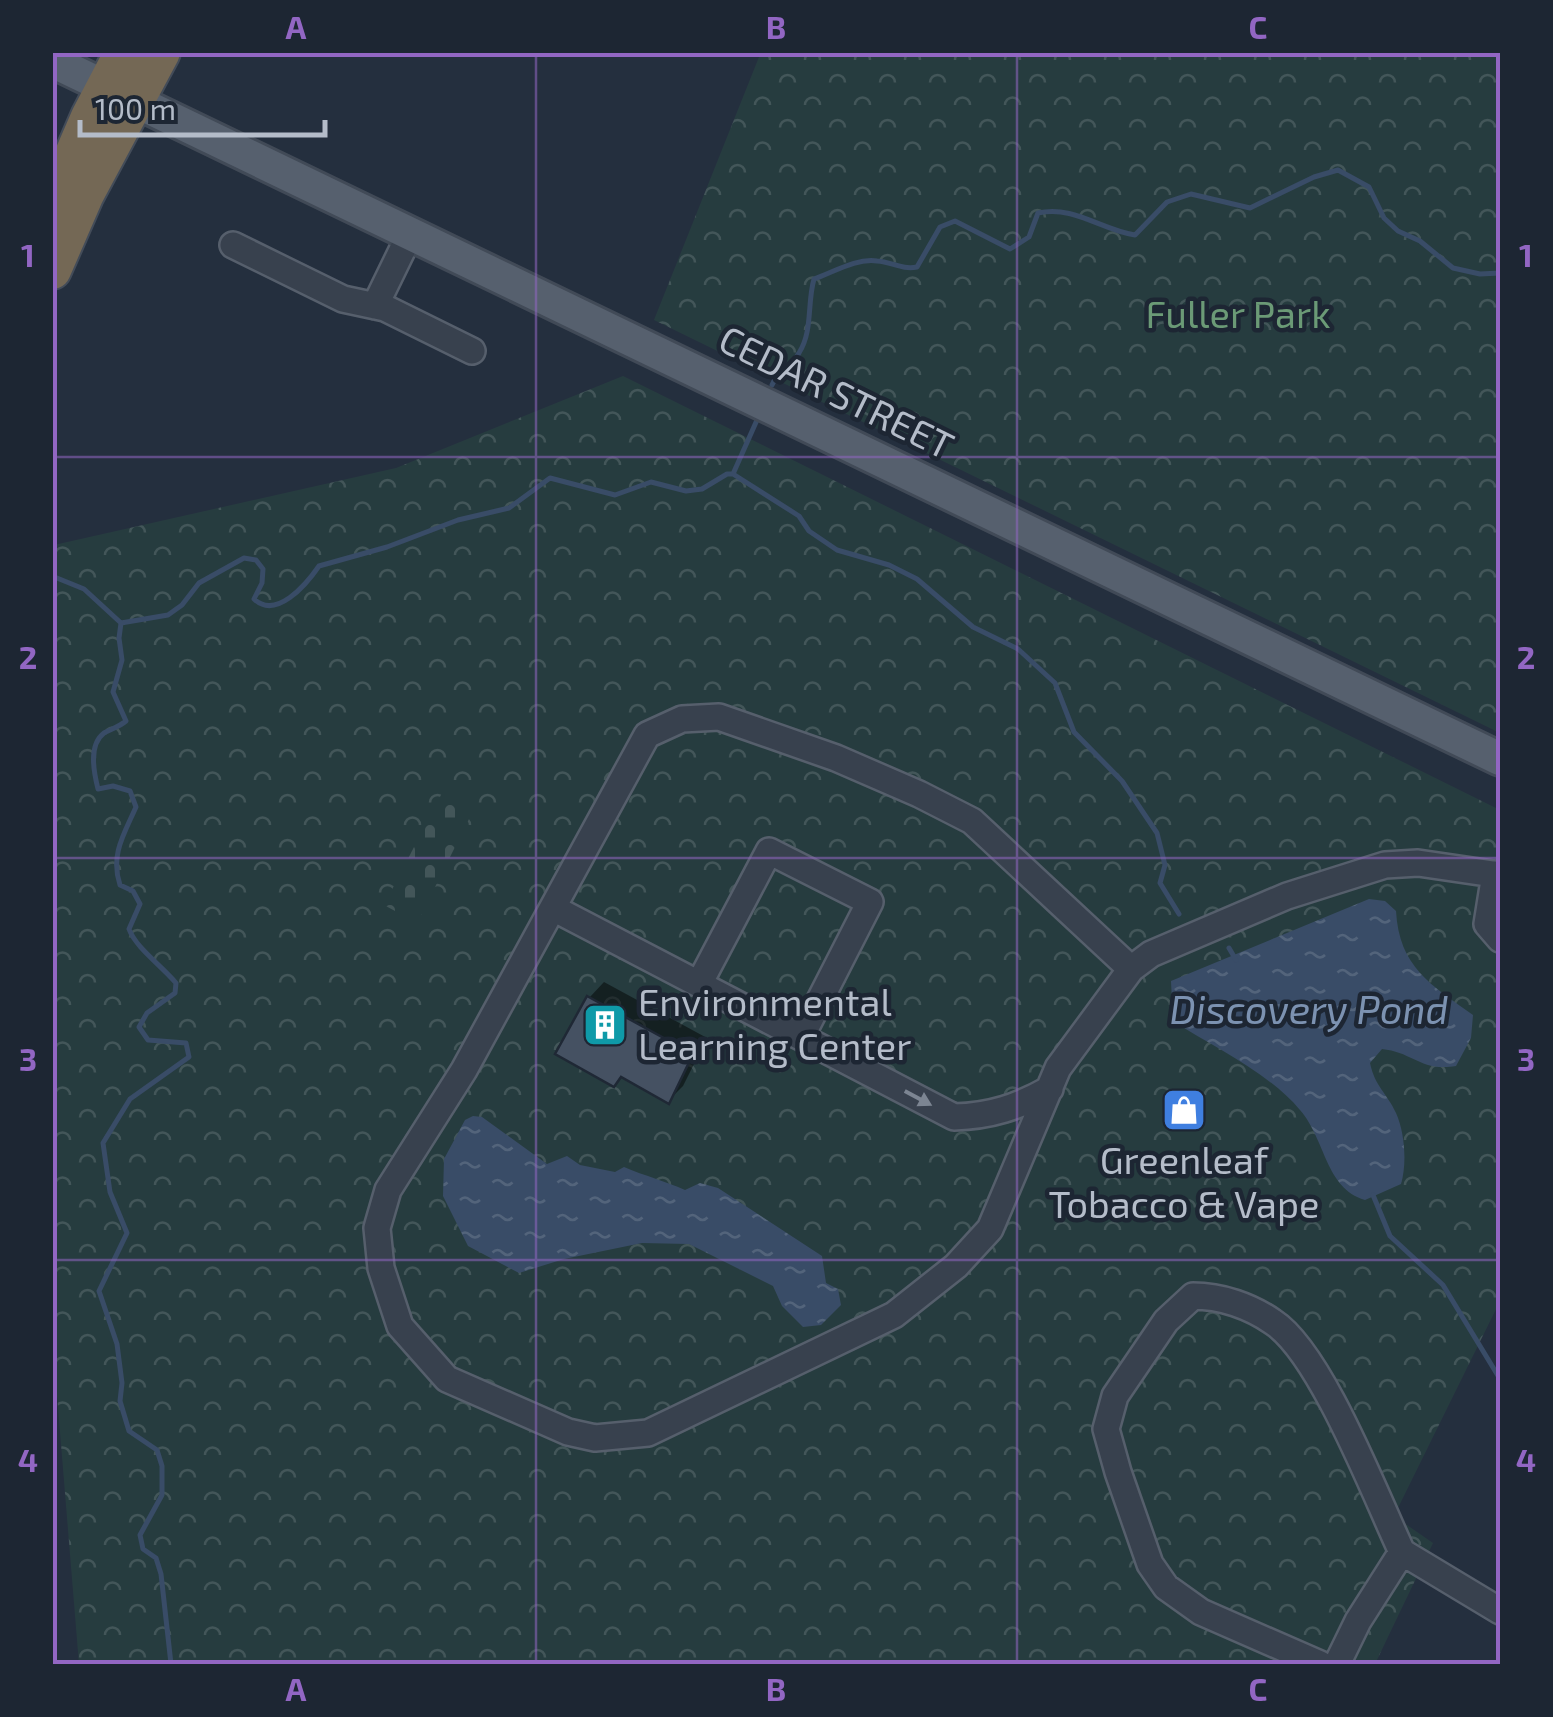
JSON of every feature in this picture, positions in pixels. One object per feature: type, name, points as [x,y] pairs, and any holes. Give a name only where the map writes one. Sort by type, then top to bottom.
[{"type":"highway","points":[[52,270],[86,194],[120,94],[124,52]]},
{"type":"highway","points":[[52,205],[120,94],[161,52]]},
{"type":"main road","name":"CEDAR STREET","points":[[52,61],[1500,758]]},
{"type":"street","points":[[374,306],[411,232]]},
{"type":"street","points":[[234,246],[343,299],[374,306],[472,351]]},
{"type":"street","points":[[1131,969],[972,821],[836,758],[719,718],[682,719],[648,735],[464,1070],[388,1190],[377,1228],[381,1268],[400,1326],[448,1379],[568,1432],[594,1438],[648,1433],[894,1314],[956,1266],[990,1229],[1058,1068],[1131,969],[1152,954],[1287,896],[1386,865],[1418,863],[1498,875],[1487,924],[1500,939]]},
{"type":"street","points":[[699,984],[768,851],[870,902],[801,1037]]},
{"type":"street","points":[[553,908],[954,1117],[986,1116],[1023,1104],[1050,1088]]},
{"type":"street","points":[[1320,1664],[1202,1612],[1166,1587],[1150,1564],[1106,1429],[1115,1396],[1166,1320],[1193,1296],[1218,1296],[1274,1322],[1293,1340],[1328,1393],[1412,1559],[1500,1611]]},
{"type":"street","points":[[1337,1664],[1358,1621],[1412,1559]]},
{"type":"green space","name":"Fuller Park","points":[[761,52],[1500,53],[1500,733],[654,320]]},
{"type":"green space","points":[[623,376],[1500,810],[1500,1301],[1394,1516],[1433,1543],[1375,1664],[79,1664],[52,1334],[54,545],[396,468]]},
{"type":"green space","points":[[442,793],[473,811],[417,923],[384,905]]},
{"type":"water","name":"Discovery Pond","points":[[1369,899],[1385,901],[1396,911],[1403,947],[1411,961],[1431,984],[1473,1015],[1471,1038],[1456,1066],[1425,1064],[1382,1049],[1370,1063],[1399,1121],[1404,1158],[1401,1184],[1365,1200],[1342,1185],[1309,1122],[1287,1096],[1257,1072],[1173,1021],[1171,981]]},
{"type":"water","points":[[482,1117],[547,1164],[567,1156],[580,1165],[615,1172],[624,1167],[685,1190],[700,1183],[718,1188],[822,1256],[826,1283],[838,1289],[841,1305],[821,1325],[803,1327],[782,1306],[773,1286],[689,1244],[642,1243],[519,1273],[468,1246],[443,1196],[444,1159],[465,1120]]},
{"type":"building","name":"Environmental Learning Center","points":[[587,996],[693,1054],[669,1104],[621,1077],[614,1087],[555,1054]]},
{"type":"waterway","points":[[772,385],[803,344],[814,279],[869,261],[917,267],[940,227],[955,221],[1010,249],[1029,237],[1038,213],[1051,211],[1076,215],[1135,235],[1167,202],[1191,194],[1250,208],[1314,177],[1338,170],[1369,187],[1384,218],[1398,231],[1420,241],[1453,268],[1480,274],[1500,273]]},
{"type":"waterway","points":[[121,623],[168,615],[182,605],[199,583],[244,558],[256,560],[263,569],[262,583],[254,599],[263,604],[281,603],[299,590],[319,566],[387,547],[458,520],[509,508],[550,478],[615,495],[651,482],[686,491],[702,489],[733,474],[757,420]]},
{"type":"waterway","points":[[733,474],[799,516],[809,531],[837,550],[889,565],[917,579],[973,627],[1018,649],[1055,683],[1074,732],[1122,781],[1157,833],[1165,865],[1160,883],[1179,914]]},
{"type":"waterway","points":[[52,576],[84,589],[121,623]]},
{"type":"waterway","points":[[121,623],[122,660],[113,692],[126,721],[99,738],[94,752],[95,775],[98,789],[113,786],[130,791],[136,807],[120,845],[117,864],[120,885],[133,891],[140,904],[129,929],[143,950],[176,983],[175,993],[147,1013],[139,1027],[148,1040],[186,1043],[189,1057],[130,1099],[103,1143],[110,1192],[127,1233],[99,1291],[117,1344],[120,1401],[129,1431],[157,1450],[162,1466],[162,1495],[140,1535],[143,1549],[156,1558],[161,1574],[171,1664]]},
{"type":"waterway","points":[[1229,948],[1236,960]]},
{"type":"waterway","points":[[1373,1195],[1390,1236],[1443,1285],[1500,1379]]},
{"type":"place","name":"Environmental Learning Center","points":[[605,1025]]},
{"type":"place","name":"Greenleaf Tobacco & Vape","points":[[1184,1110]]}]
